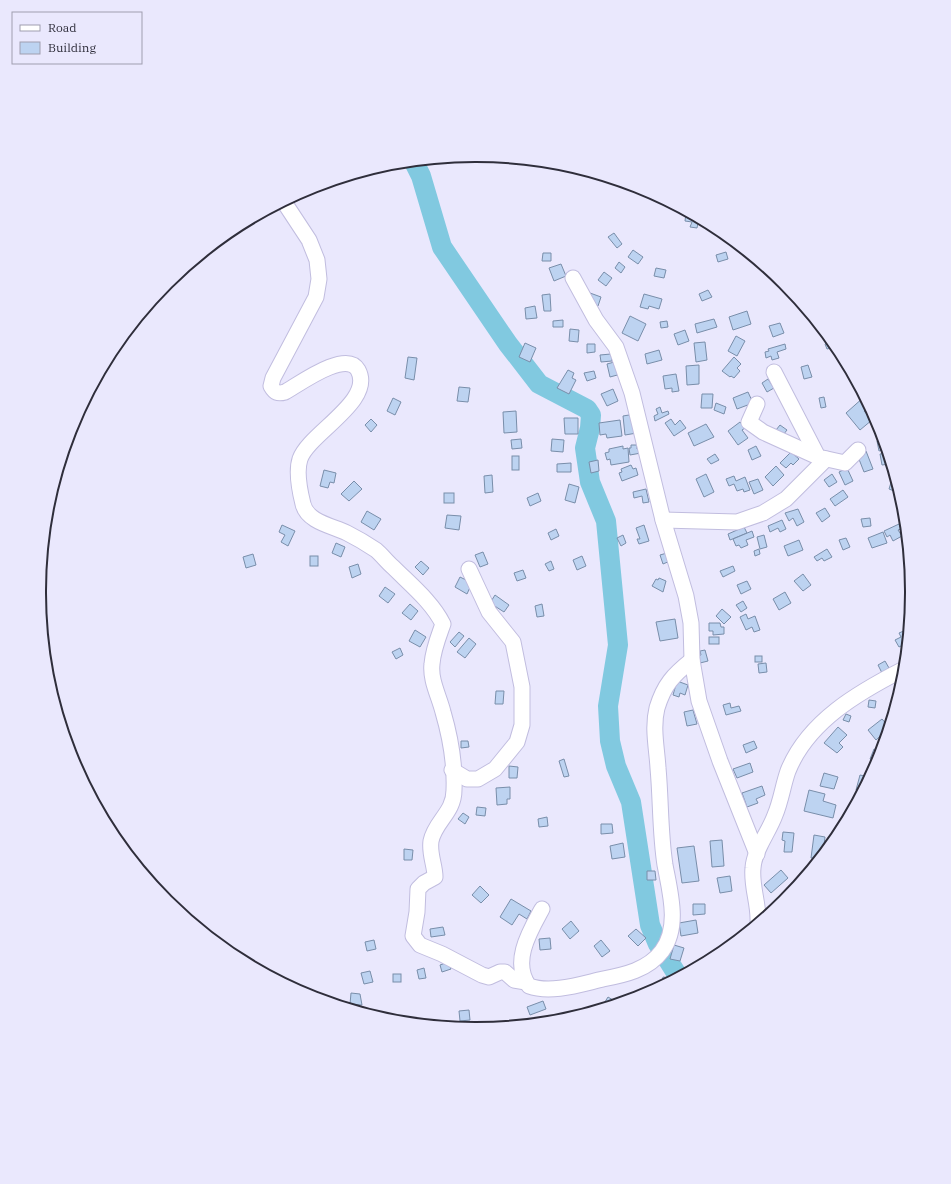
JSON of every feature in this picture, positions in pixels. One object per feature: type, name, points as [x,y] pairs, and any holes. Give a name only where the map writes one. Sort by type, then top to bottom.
[{"type":"street","points":[[287,207],[309,240],[317,260],[319,279],[316,297],[273,378],[271,386],[274,392],[279,394],[285,392],[335,364],[350,364],[357,368],[361,378],[360,388],[352,399],[337,418],[311,444],[300,458],[298,469],[303,505],[314,519],[347,533],[377,551],[426,599],[440,617],[443,624],[434,645],[432,676],[447,728],[454,789],[453,800],[452,807],[434,833],[431,841],[431,853],[435,877],[424,883],[418,889],[414,936],[420,945],[442,954],[482,975],[489,977],[500,972],[505,972],[514,980],[526,982]]},
{"type":"street","points":[[573,278],[586,304],[616,347],[637,407],[663,520],[686,596],[691,623],[692,660],[699,701],[706,724],[757,854]]},
{"type":"street","points":[[774,372],[822,458]]},
{"type":"street","points":[[757,404],[749,422],[764,432],[822,458],[845,463],[858,450]]},
{"type":"street","points":[[663,520],[737,522],[763,514],[786,499],[822,458]]},
{"type":"street","points":[[452,770],[467,779],[478,779],[495,769],[517,742],[522,725],[522,687],[513,642],[489,612],[469,569]]},
{"type":"street","points":[[542,909],[530,931],[522,954],[521,971],[529,986],[536,988],[567,987],[633,973],[657,957],[668,941],[672,914],[660,814],[654,727],[657,709],[664,689],[673,675],[692,660]]},
{"type":"street","points":[[758,915],[759,908],[753,883],[753,867],[757,854],[776,815],[788,771],[803,742],[836,711],[859,693],[898,672]]},
{"type":"building","points":[[685,218],[698,225],[697,228],[690,227],[692,222],[685,221]]},
{"type":"building","points":[[614,233],[622,244],[617,248],[608,237]]},
{"type":"building","points":[[633,250],[643,257],[638,264],[628,257]]},
{"type":"building","points":[[726,252],[728,259],[718,262],[716,255]]},
{"type":"building","points":[[543,253],[551,253],[551,261],[542,261]]},
{"type":"building","points":[[619,262],[625,267],[621,273],[615,268]]},
{"type":"building","points":[[561,264],[566,276],[554,281],[549,268]]},
{"type":"building","points":[[656,268],[666,270],[664,278],[654,276]]},
{"type":"building","points":[[604,272],[612,278],[606,286],[598,280]]},
{"type":"building","points":[[708,290],[712,297],[702,301],[699,294]]},
{"type":"building","points":[[590,293],[601,297],[598,306],[587,303]]},
{"type":"building","points":[[550,294],[551,311],[544,311],[542,295]]},
{"type":"building","points":[[644,294],[662,299],[659,309],[649,306],[648,309],[640,307]]},
{"type":"building","points":[[535,306],[537,318],[526,319],[525,308]]},
{"type":"building","points":[[747,311],[751,324],[733,330],[729,317]]},
{"type":"building","points":[[630,316],[646,324],[638,341],[622,333]]},
{"type":"building","points":[[714,319],[717,327],[697,333],[695,324]]},
{"type":"building","points":[[563,320],[563,327],[553,327],[553,321]]},
{"type":"building","points":[[667,321],[668,327],[661,328],[660,322]]},
{"type":"building","points":[[780,323],[784,333],[773,337],[769,326]]},
{"type":"building","points":[[570,329],[579,330],[578,342],[569,341]]},
{"type":"building","points":[[685,330],[689,341],[678,345],[674,334]]},
{"type":"building","points":[[736,336],[745,341],[737,356],[728,351]]},
{"type":"building","points":[[705,342],[707,360],[696,362],[694,343]]},
{"type":"building","points":[[525,343],[536,348],[530,362],[519,357]]},
{"type":"building","points":[[587,344],[595,344],[595,352],[587,353]]},
{"type":"building","points":[[785,344],[786,349],[777,352],[779,358],[772,360],[771,356],[766,358],[765,352],[769,351],[768,349]]},
{"type":"building","points":[[659,350],[662,360],[647,364],[645,354]]},
{"type":"building","points":[[611,354],[612,361],[601,362],[600,355]]},
{"type":"building","points":[[408,357],[417,358],[414,380],[405,378]]},
{"type":"building","points":[[734,357],[741,364],[737,368],[740,371],[734,378],[722,371]]},
{"type":"building","points":[[618,361],[621,374],[610,377],[607,364]]},
{"type":"building","points":[[699,365],[699,384],[687,385],[686,366]]},
{"type":"building","points":[[808,365],[812,377],[804,379],[801,367]]},
{"type":"building","points":[[568,370],[574,373],[572,378],[576,380],[569,394],[557,388]]},
{"type":"building","points":[[594,371],[596,378],[587,381],[584,373]]},
{"type":"building","points":[[676,374],[679,391],[672,392],[672,388],[665,389],[663,376]]},
{"type":"building","points":[[768,379],[774,388],[767,392],[762,383]]},
{"type":"building","points":[[459,387],[470,388],[468,402],[457,401]]},
{"type":"building","points":[[613,389],[618,401],[607,406],[601,394]]},
{"type":"building","points":[[748,392],[753,403],[737,409],[733,398]]},
{"type":"building","points":[[702,394],[713,394],[712,408],[701,408]]},
{"type":"building","points":[[824,397],[826,407],[821,408],[819,398]]},
{"type":"building","points":[[393,398],[401,402],[395,415],[387,411]]},
{"type":"building","points":[[860,400],[869,422],[860,430],[846,413]]},
{"type":"building","points":[[716,403],[726,407],[724,414],[714,410]]},
{"type":"building","points":[[660,407],[662,413],[668,411],[669,414],[655,421],[654,416],[658,414],[656,409]]},
{"type":"building","points":[[516,411],[517,432],[504,433],[503,412]]},
{"type":"building","points":[[635,414],[637,433],[625,435],[623,416]]},
{"type":"building","points":[[564,418],[578,418],[578,434],[565,434]]},
{"type":"building","points":[[371,419],[377,425],[371,432],[365,425]]},
{"type":"building","points":[[671,419],[675,425],[680,420],[686,428],[674,436],[665,423]]},
{"type":"building","points":[[620,420],[622,436],[607,438],[606,434],[600,435],[599,423]]},
{"type":"building","points":[[740,422],[745,428],[742,430],[748,438],[738,445],[728,431]]},
{"type":"building","points":[[706,424],[714,437],[694,446],[688,433]]},
{"type":"building","points":[[780,425],[787,430],[783,435],[776,430]]},
{"type":"building","points":[[521,439],[522,448],[512,449],[511,440]]},
{"type":"building","points":[[552,439],[564,440],[563,452],[551,451]]},
{"type":"building","points":[[631,445],[637,445],[637,449],[640,448],[641,453],[630,455],[629,448],[631,448]]},
{"type":"building","points":[[623,446],[623,449],[628,448],[629,462],[611,465],[610,459],[607,460],[605,453],[609,452],[609,449]]},
{"type":"building","points":[[756,446],[761,456],[752,460],[748,450]]},
{"type":"building","points":[[866,451],[873,469],[864,472],[857,454]]},
{"type":"building","points":[[791,452],[799,459],[793,465],[791,463],[786,468],[780,463]]},
{"type":"building","points":[[715,454],[719,460],[711,464],[707,459]]},
{"type":"building","points":[[880,454],[882,454],[885,465],[882,465]]},
{"type":"building","points":[[512,456],[519,456],[519,470],[512,470]]},
{"type":"building","points":[[598,460],[599,471],[591,473],[589,462]]},
{"type":"building","points":[[571,463],[571,472],[557,472],[557,464]]},
{"type":"building","points":[[631,465],[633,469],[636,468],[638,475],[622,481],[619,473],[622,472],[621,469]]},
{"type":"building","points":[[776,466],[784,475],[773,486],[765,477]]},
{"type":"building","points":[[847,468],[853,481],[845,485],[839,472]]},
{"type":"building","points":[[324,470],[336,473],[334,483],[330,482],[328,488],[320,486]]},
{"type":"building","points":[[706,474],[714,492],[704,497],[696,479]]},
{"type":"building","points":[[832,474],[837,482],[829,487],[824,480]]},
{"type":"building","points":[[492,475],[493,492],[485,493],[484,476]]},
{"type":"building","points":[[734,476],[736,481],[745,477],[750,490],[744,492],[743,489],[737,491],[734,484],[729,486],[726,479]]},
{"type":"building","points":[[758,479],[763,490],[754,494],[749,482]]},
{"type":"building","points":[[354,481],[362,489],[349,501],[341,494]]},
{"type":"building","points":[[569,484],[579,487],[575,503],[565,500]]},
{"type":"building","points":[[891,484],[892,490],[889,489]]},
{"type":"building","points":[[646,489],[649,502],[643,503],[642,496],[634,498],[633,492]]},
{"type":"building","points":[[843,490],[848,497],[835,506],[830,499]]},
{"type":"building","points":[[444,493],[454,493],[454,503],[444,503]]},
{"type":"building","points":[[538,493],[541,501],[530,506],[527,498]]},
{"type":"building","points":[[825,508],[830,516],[822,522],[816,513]]},
{"type":"building","points":[[798,509],[804,522],[797,526],[793,518],[789,521],[785,513]]},
{"type":"building","points":[[367,511],[381,519],[374,530],[361,522]]},
{"type":"building","points":[[447,515],[461,516],[459,530],[445,528]]},
{"type":"building","points":[[870,518],[871,526],[863,527],[861,519]]},
{"type":"building","points":[[782,520],[786,529],[780,532],[778,528],[770,532],[768,526]]},
{"type":"building","points":[[899,524],[900,529],[898,530],[901,537],[893,541],[890,535],[887,537],[884,531]]},
{"type":"building","points":[[282,525],[295,531],[288,546],[281,542],[285,535],[279,532]]},
{"type":"building","points":[[644,525],[649,541],[639,544],[637,539],[640,539],[636,528]]},
{"type":"building","points":[[744,527],[747,533],[730,540],[728,534]]},
{"type":"building","points":[[556,529],[559,536],[551,540],[548,533]]},
{"type":"building","points":[[752,531],[754,537],[746,540],[748,545],[741,548],[739,545],[736,546],[733,539]]},
{"type":"building","points":[[883,532],[887,543],[872,548],[868,538]]},
{"type":"building","points":[[623,535],[626,543],[621,546],[617,538]]},
{"type":"building","points":[[764,535],[767,547],[760,549],[757,537]]},
{"type":"building","points":[[846,538],[850,547],[843,550],[839,540]]},
{"type":"building","points":[[799,540],[803,550],[788,556],[784,546]]},
{"type":"building","points":[[336,543],[345,547],[341,557],[332,553]]},
{"type":"building","points":[[759,549],[760,554],[755,556],[754,551]]},
{"type":"building","points":[[827,549],[832,557],[824,561],[822,558],[817,561],[814,557]]},
{"type":"building","points":[[483,552],[488,564],[480,567],[475,555]]},
{"type":"building","points":[[667,553],[670,561],[663,564],[660,555]]},
{"type":"building","points":[[253,554],[256,565],[246,568],[243,557]]},
{"type":"building","points":[[310,556],[318,556],[318,566],[310,566]]},
{"type":"building","points":[[582,556],[586,566],[577,570],[573,560]]},
{"type":"building","points":[[421,561],[429,568],[423,575],[415,567]]},
{"type":"building","points":[[551,561],[554,569],[549,571],[545,564]]},
{"type":"building","points":[[358,564],[361,574],[352,578],[349,567]]},
{"type":"building","points":[[733,566],[735,571],[723,577],[720,571]]},
{"type":"building","points":[[523,570],[526,578],[517,581],[514,573]]},
{"type":"building","points":[[803,574],[811,585],[803,591],[794,581]]},
{"type":"building","points":[[460,577],[472,583],[467,594],[455,587]]},
{"type":"building","points":[[659,578],[666,581],[663,592],[652,586],[656,579],[658,580]]},
{"type":"building","points":[[747,581],[751,589],[741,594],[737,585]]},
{"type":"building","points":[[385,587],[395,594],[388,603],[379,596]]},
{"type":"building","points":[[785,592],[791,603],[779,610],[773,599]]},
{"type":"building","points":[[495,595],[509,605],[504,612],[490,603]]},
{"type":"building","points":[[743,601],[747,608],[741,612],[736,605]]},
{"type":"building","points":[[410,604],[418,611],[411,620],[402,613]]},
{"type":"building","points":[[542,604],[544,616],[537,617],[535,606]]},
{"type":"building","points":[[722,609],[731,617],[724,624],[716,616]]},
{"type":"building","points":[[746,614],[748,619],[755,616],[760,630],[754,632],[752,627],[746,630],[740,617]]},
{"type":"building","points":[[675,619],[678,638],[660,641],[656,622]]},
{"type":"building","points":[[709,623],[720,623],[721,627],[724,627],[724,634],[713,635],[713,631],[709,631]]},
{"type":"building","points":[[415,630],[426,637],[420,647],[409,641]]},
{"type":"building","points":[[903,631],[901,646],[899,647],[895,640],[901,637],[899,633]]},
{"type":"building","points":[[459,632],[464,636],[455,647],[450,642]]},
{"type":"building","points":[[709,637],[719,637],[719,644],[709,644]]},
{"type":"building","points":[[469,638],[476,644],[465,658],[457,652]]},
{"type":"building","points":[[400,648],[403,655],[396,659],[392,652]]},
{"type":"building","points":[[705,650],[708,661],[700,663],[698,656],[701,655],[700,651]]},
{"type":"building","points":[[755,656],[762,656],[762,662],[755,662]]},
{"type":"building","points":[[885,661],[889,668],[882,673],[878,665]]},
{"type":"building","points":[[766,663],[767,672],[759,673],[758,664]]},
{"type":"building","points":[[677,681],[688,685],[685,695],[680,693],[679,697],[673,695]]},
{"type":"building","points":[[496,691],[504,691],[503,704],[495,704]]},
{"type":"building","points":[[869,700],[876,701],[875,708],[868,707]]},
{"type":"building","points":[[730,703],[731,708],[739,706],[741,711],[726,715],[723,705]]},
{"type":"building","points":[[693,710],[697,724],[687,726],[684,712]]},
{"type":"building","points":[[846,714],[851,716],[849,722],[843,720]]},
{"type":"building","points":[[882,719],[884,722],[879,737],[876,740],[868,730]]},
{"type":"building","points":[[838,727],[847,735],[839,743],[843,747],[837,753],[824,743]]},
{"type":"building","points":[[461,741],[468,741],[469,747],[461,748]]},
{"type":"building","points":[[754,741],[757,748],[746,753],[743,745]]},
{"type":"building","points":[[564,759],[569,776],[564,777],[559,761]]},
{"type":"building","points":[[750,763],[753,772],[737,778],[733,769]]},
{"type":"building","points":[[509,766],[518,767],[517,778],[509,778]]},
{"type":"building","points":[[824,773],[838,777],[834,789],[820,786]]},
{"type":"building","points":[[860,775],[864,776],[861,782],[856,790]]},
{"type":"building","points":[[762,786],[765,795],[756,799],[758,803],[747,807],[742,793]]},
{"type":"building","points":[[510,787],[510,799],[507,799],[507,804],[497,805],[496,788]]},
{"type":"building","points":[[809,790],[825,794],[823,801],[836,805],[833,818],[804,811]]},
{"type":"building","points":[[477,807],[486,808],[485,816],[476,815]]},
{"type":"building","points":[[463,813],[469,817],[465,824],[458,819]]},
{"type":"building","points":[[547,817],[548,826],[539,827],[538,819]]},
{"type":"building","points":[[601,824],[612,824],[613,833],[601,834]]},
{"type":"building","points":[[783,832],[794,833],[792,852],[784,852],[785,841],[782,840]]},
{"type":"building","points":[[814,835],[825,837],[824,842],[811,858]]},
{"type":"building","points":[[722,840],[724,866],[712,867],[710,841]]},
{"type":"building","points":[[623,843],[625,857],[612,859],[610,846]]},
{"type":"building","points":[[694,846],[699,881],[682,883],[677,848]]},
{"type":"building","points":[[404,849],[413,850],[412,860],[404,860]]},
{"type":"building","points":[[781,870],[788,878],[771,893],[764,885]]},
{"type":"building","points":[[647,871],[655,871],[656,880],[647,880]]},
{"type":"building","points":[[730,876],[732,891],[720,893],[717,878]]},
{"type":"building","points":[[480,886],[489,895],[481,903],[472,895]]},
{"type":"building","points":[[511,899],[531,911],[527,919],[519,914],[512,925],[500,917]]},
{"type":"building","points":[[693,904],[705,904],[705,914],[693,915]]},
{"type":"building","points":[[696,920],[698,933],[681,936],[679,923]]},
{"type":"building","points":[[571,921],[579,931],[570,939],[562,929]]},
{"type":"building","points":[[443,927],[445,935],[431,937],[430,929]]},
{"type":"building","points":[[636,929],[646,938],[638,946],[628,936]]},
{"type":"building","points":[[550,938],[551,949],[540,950],[539,939]]},
{"type":"building","points":[[374,940],[376,949],[367,951],[365,942]]},
{"type":"building","points":[[601,940],[610,951],[602,957],[594,946]]},
{"type":"building","points":[[674,945],[684,948],[680,961],[670,959]]},
{"type":"building","points":[[448,962],[451,969],[442,972],[440,965]]},
{"type":"building","points":[[424,968],[426,978],[419,979],[417,970]]},
{"type":"building","points":[[370,971],[373,982],[364,984],[361,973]]},
{"type":"building","points":[[393,974],[401,974],[401,982],[393,982]]},
{"type":"building","points":[[351,993],[360,994],[362,1005],[350,1003]]},
{"type":"building","points":[[608,997],[612,1000],[605,1002]]},
{"type":"building","points":[[543,1001],[546,1009],[530,1015],[527,1007]]},
{"type":"building","points":[[469,1010],[470,1020],[460,1021],[459,1011]]},
{"type":"waterway","points":[[416,167],[421,176],[442,247],[508,344],[539,384],[587,409],[591,415],[590,428],[585,448],[590,482],[606,521],[618,645],[608,706],[610,741],[616,766],[631,802],[650,925],[658,944],[675,972]]}]
